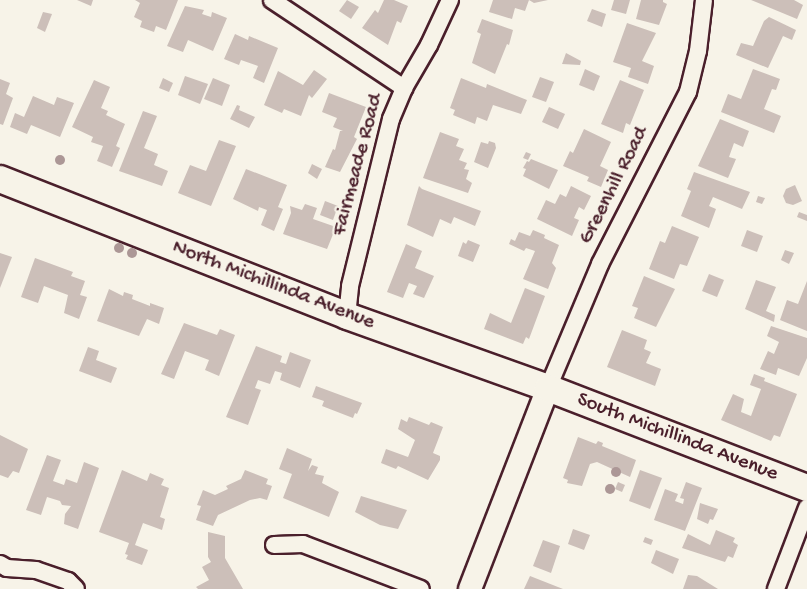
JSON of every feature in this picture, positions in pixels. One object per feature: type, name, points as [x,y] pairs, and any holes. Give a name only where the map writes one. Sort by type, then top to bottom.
[{"type":"main road","name":"North Michillinda Avenue","points":[[0,179],[347,316],[548,388]]},
{"type":"main road","name":"South Michillinda Avenue","points":[[548,388],[806,490]]},
{"type":"street","points":[[272,0],[404,88]]},
{"type":"street","name":"Fairmeade Road","points":[[347,316],[350,286],[391,119],[404,88],[429,45],[450,0]]},
{"type":"street","name":"Greenhill Road","points":[[548,388],[600,264],[688,92],[698,51],[704,0]]},
{"type":"street","points":[[470,589],[548,388]]},
{"type":"street","points":[[776,589],[806,490]]},
{"type":"street","points":[[274,545],[303,544],[420,589]]},
{"type":"street","points":[[0,564],[8,568],[36,570],[68,581],[76,589]]},
{"type":"building","points":[[77,0],[93,0],[91,6]]},
{"type":"building","points":[[135,0],[178,0],[166,30],[156,26],[154,32],[140,27],[142,21],[134,17],[140,3]]},
{"type":"building","points":[[347,0],[359,7],[351,19],[339,11]]},
{"type":"building","points":[[384,0],[394,0],[408,6],[401,23],[397,21],[388,45],[362,28],[375,10],[378,13]]},
{"type":"building","points":[[493,0],[529,0],[525,11],[515,8],[512,19],[489,12]]},
{"type":"building","points":[[529,0],[548,0],[534,3]]},
{"type":"building","points":[[614,0],[630,0],[626,14],[611,10]]},
{"type":"building","points":[[641,0],[663,0],[667,4],[659,25],[636,19]]},
{"type":"building","points":[[751,0],[794,0],[803,5],[797,19]]},
{"type":"building","points":[[185,6],[204,10],[202,14],[211,17],[212,12],[227,18],[213,51],[188,40],[183,52],[167,46]]},
{"type":"building","points":[[592,9],[606,14],[602,27],[587,21]]},
{"type":"building","points":[[43,12],[52,14],[45,32],[37,28]]},
{"type":"building","points":[[769,17],[796,30],[792,40],[783,36],[768,68],[736,55],[741,43],[753,46],[764,21]]},
{"type":"building","points":[[482,19],[513,30],[509,45],[507,44],[495,74],[472,63],[481,34],[477,32]]},
{"type":"building","points":[[627,23],[656,33],[642,61],[654,66],[648,84],[628,77],[631,68],[613,62]]},
{"type":"building","points":[[235,34],[248,40],[249,36],[278,48],[264,83],[253,78],[258,66],[241,60],[239,65],[224,59]]},
{"type":"building","points":[[566,53],[581,61],[580,65],[562,64]]},
{"type":"building","points":[[585,69],[600,76],[594,91],[579,85]]},
{"type":"building","points":[[753,69],[780,79],[776,90],[772,89],[764,109],[781,116],[774,133],[721,112],[728,94],[741,99]]},
{"type":"building","points":[[314,70],[327,79],[312,98],[309,95],[301,116],[284,109],[282,113],[264,105],[278,71],[303,85]]},
{"type":"building","points":[[185,76],[208,84],[200,104],[178,95]]},
{"type":"building","points":[[540,77],[554,82],[546,102],[532,97]]},
{"type":"building","points":[[163,78],[173,83],[169,92],[159,88]]},
{"type":"building","points":[[213,78],[230,85],[222,106],[204,99]]},
{"type":"building","points":[[461,78],[486,88],[487,84],[527,100],[521,114],[493,105],[487,121],[477,117],[475,124],[453,115],[455,110],[450,108]]},
{"type":"building","points":[[0,79],[10,83],[6,94],[13,98],[3,125],[0,124]]},
{"type":"building","points":[[94,80],[110,87],[101,108],[108,111],[106,115],[125,124],[116,146],[120,148],[112,167],[97,161],[103,146],[91,142],[93,137],[72,127]]},
{"type":"building","points":[[620,80],[644,90],[630,125],[626,123],[623,133],[601,124]]},
{"type":"building","points":[[329,93],[366,107],[354,137],[357,139],[340,172],[325,167],[333,149],[335,150],[340,131],[343,131],[333,127],[337,118],[322,112]]},
{"type":"building","points":[[33,96],[54,105],[57,97],[74,103],[60,137],[31,125],[27,134],[10,127],[15,113],[24,117]]},
{"type":"building","points":[[237,105],[240,106],[239,110],[255,117],[249,128],[230,119]]},
{"type":"building","points":[[549,107],[565,114],[558,129],[542,122]]},
{"type":"building","points":[[143,111],[157,116],[144,148],[158,154],[154,165],[168,171],[162,186],[119,171]]},
{"type":"building","points":[[720,119],[749,131],[743,147],[734,143],[729,157],[736,159],[728,178],[698,166]]},
{"type":"building","points":[[584,129],[611,142],[600,166],[608,170],[601,187],[587,181],[589,177],[563,166],[570,151],[573,153]]},
{"type":"building","points":[[440,132],[459,139],[456,146],[464,149],[459,160],[467,163],[464,169],[469,170],[466,179],[472,183],[468,193],[423,178]]},
{"type":"building","points":[[219,140],[236,146],[211,206],[178,193],[190,165],[206,171]]},
{"type":"building","points":[[489,141],[495,143],[496,148],[488,168],[474,162],[481,142],[488,144]]},
{"type":"building","points":[[526,152],[531,154],[528,160],[523,158]]},
{"type":"building","points":[[531,159],[558,170],[549,189],[523,176],[526,169],[523,168]]},
{"type":"building","points":[[312,164],[322,169],[317,179],[308,173]]},
{"type":"building","points":[[246,169],[287,185],[278,207],[283,209],[274,231],[261,225],[267,210],[259,207],[258,211],[233,199]]},
{"type":"building","points":[[694,172],[750,192],[742,209],[713,197],[709,206],[716,209],[709,228],[681,216],[691,191],[687,189]]},
{"type":"building","points":[[795,185],[802,201],[793,205],[786,203],[783,196],[786,189]]},
{"type":"building","points":[[419,186],[481,211],[475,226],[454,217],[451,224],[440,219],[433,237],[407,225]]},
{"type":"building","points":[[571,186],[591,196],[584,210],[579,207],[574,218],[579,220],[572,236],[537,219],[546,200],[555,204],[560,194],[566,197]]},
{"type":"building","points":[[758,196],[765,198],[762,204],[756,202]]},
{"type":"building","points":[[325,201],[338,206],[333,220],[320,215]]},
{"type":"building","points":[[305,204],[317,208],[313,219],[336,227],[327,249],[283,234],[291,213],[290,206],[302,210]]},
{"type":"building","points":[[799,212],[807,215],[807,221],[797,217]]},
{"type":"building","points":[[672,226],[699,237],[687,266],[680,264],[674,279],[649,269],[660,241],[665,243]]},
{"type":"building","points":[[533,230],[559,245],[552,263],[556,268],[548,289],[523,279],[535,251],[526,248],[524,251],[509,244],[511,239],[515,241],[519,232],[530,236]]},
{"type":"building","points":[[747,230],[763,236],[757,252],[741,246]]},
{"type":"building","points":[[468,240],[480,245],[473,262],[458,256],[463,242],[466,244]]},
{"type":"building","points":[[406,244],[422,251],[415,268],[434,276],[424,298],[413,294],[417,286],[409,283],[403,298],[387,292]]},
{"type":"building","points":[[785,250],[794,253],[789,264],[781,260]]},
{"type":"building","points":[[0,253],[12,257],[0,288]]},
{"type":"building","points":[[35,258],[73,272],[71,276],[85,281],[80,295],[87,297],[79,319],[64,313],[68,295],[44,286],[38,303],[21,297]]},
{"type":"building","points":[[709,274],[724,280],[717,297],[702,291]]},
{"type":"building","points":[[644,276],[675,289],[656,327],[634,318],[638,308],[632,306]]},
{"type":"building","points":[[756,280],[776,287],[766,311],[775,315],[774,322],[745,309]]},
{"type":"building","points":[[807,281],[807,331],[780,320],[787,300],[798,304]]},
{"type":"building","points":[[525,288],[545,296],[529,339],[526,337],[523,344],[484,329],[490,313],[511,323]]},
{"type":"building","points":[[109,289],[123,296],[124,292],[133,295],[132,299],[150,306],[150,303],[164,308],[159,324],[147,319],[139,336],[97,321]]},
{"type":"building","points":[[184,323],[217,335],[220,329],[235,335],[219,376],[205,370],[209,360],[185,351],[174,379],[161,374]]},
{"type":"building","points":[[771,326],[807,338],[807,358],[799,376],[778,368],[776,375],[760,369],[768,351],[774,354],[779,342],[767,336]]},
{"type":"building","points":[[622,330],[647,340],[644,349],[651,352],[646,363],[661,369],[655,386],[607,367]]},
{"type":"building","points":[[256,346],[282,356],[280,362],[286,364],[290,352],[311,360],[300,388],[280,380],[282,373],[275,371],[270,384],[258,380],[255,388],[261,390],[248,425],[226,417]]},
{"type":"building","points":[[88,347],[99,351],[96,360],[117,368],[111,383],[79,371]]},
{"type":"building","points":[[754,374],[765,378],[764,381],[797,394],[780,437],[774,435],[771,441],[721,420],[733,394],[744,399],[741,412],[751,416],[761,389],[750,385]]},
{"type":"building","points":[[316,386],[362,403],[357,414],[355,413],[353,418],[322,406],[324,401],[312,397]]},
{"type":"building","points":[[409,417],[429,425],[431,422],[443,427],[433,453],[440,456],[440,460],[428,480],[398,466],[396,469],[381,463],[386,449],[408,457],[415,440],[398,429],[401,419],[407,422]]},
{"type":"building","points":[[0,435],[28,449],[19,473],[13,471],[8,478],[0,475]]},
{"type":"building","points":[[578,437],[596,444],[598,441],[603,443],[602,446],[636,460],[630,477],[597,462],[590,464],[582,486],[567,483],[568,480],[563,478]]},
{"type":"building","points":[[287,448],[312,459],[308,471],[312,465],[318,467],[315,474],[324,476],[322,483],[339,492],[329,517],[283,498],[292,474],[279,469]]},
{"type":"building","points":[[47,455],[61,460],[53,481],[64,485],[66,479],[77,483],[84,462],[99,468],[78,529],[64,524],[65,514],[71,506],[62,505],[60,501],[47,497],[41,515],[26,510]]},
{"type":"building","points":[[122,470],[147,481],[150,473],[164,479],[161,485],[169,488],[160,517],[165,519],[162,530],[143,523],[135,545],[148,550],[142,565],[126,559],[128,555],[125,554],[129,543],[99,532]]},
{"type":"building","points":[[245,470],[268,479],[266,484],[272,486],[267,500],[260,498],[250,500],[218,515],[213,526],[196,520],[201,506],[197,505],[203,490],[215,495],[228,489],[226,486],[241,479]]},
{"type":"building","points":[[640,470],[662,478],[650,509],[629,501]]},
{"type":"building","points":[[618,482],[625,485],[622,492],[615,489]]},
{"type":"building","points":[[686,482],[702,488],[685,531],[654,520],[665,489],[678,494],[675,501],[683,504],[684,499],[680,498]]},
{"type":"building","points":[[361,496],[407,510],[398,529],[380,525],[355,512]]},
{"type":"building","points":[[700,503],[718,509],[713,520],[710,519],[708,524],[697,519]]},
{"type":"building","points":[[573,529],[590,535],[584,550],[568,544]]},
{"type":"building","points":[[716,530],[735,538],[733,542],[738,545],[733,558],[728,556],[725,562],[682,548],[688,534],[710,545]]},
{"type":"building","points":[[208,532],[225,536],[225,558],[243,589],[198,589],[196,587],[209,580],[202,567],[211,562],[208,557]]},
{"type":"building","points":[[645,537],[653,540],[651,545],[643,542]]},
{"type":"building","points":[[543,540],[560,546],[551,573],[533,566]]},
{"type":"building","points":[[656,550],[679,559],[673,574],[651,563]]},
{"type":"building","points":[[688,575],[697,576],[718,589],[683,589]]},
{"type":"building","points":[[530,576],[563,589],[524,589]]}]
